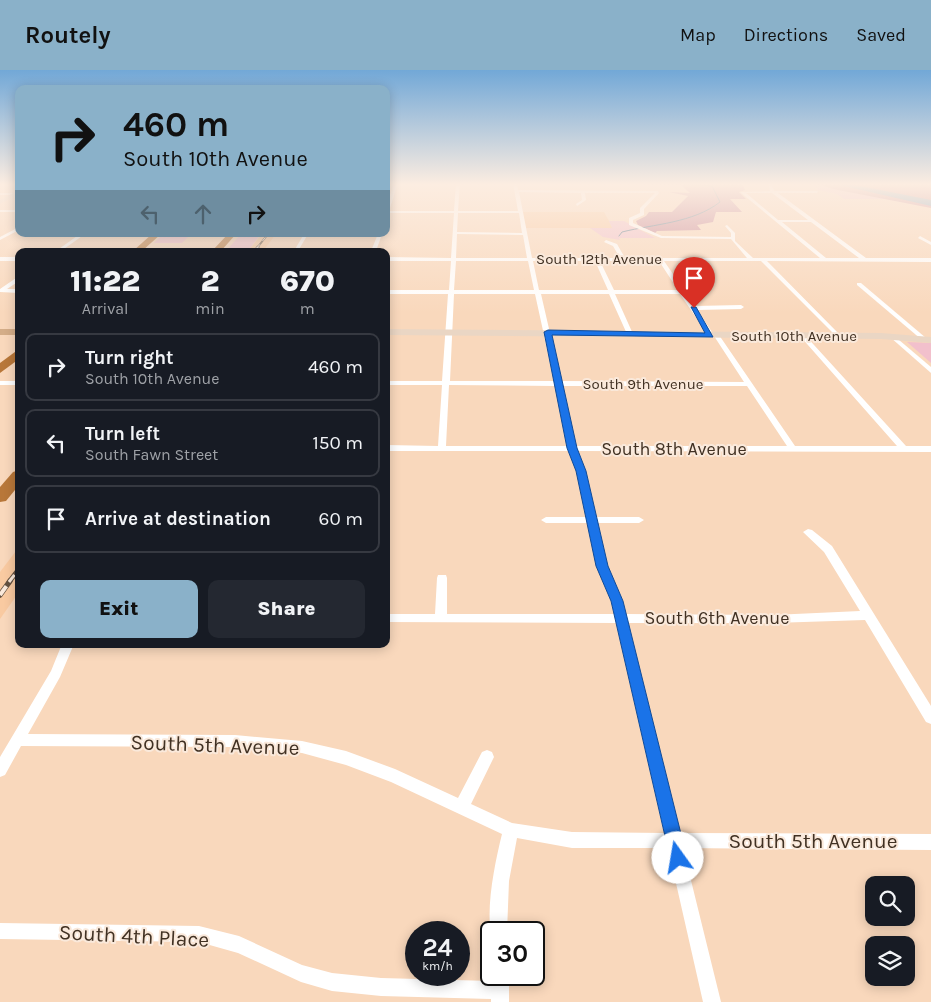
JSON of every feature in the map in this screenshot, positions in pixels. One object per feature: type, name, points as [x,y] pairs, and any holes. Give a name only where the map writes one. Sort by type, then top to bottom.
[{"type":"highway","points":[[141,248],[153,237]]},
{"type":"highway","points":[[219,248],[229,237]]},
{"type":"highway","points":[[0,370],[15,357]]},
{"type":"highway","points":[[0,496],[15,479]]},
{"type":"main road","points":[[0,332],[15,332]]},
{"type":"main road","name":"South 10th Avenue","points":[[390,332],[892,336],[928,339]]},
{"type":"street","points":[[442,448],[454,226]]},
{"type":"street","points":[[524,226],[572,448],[581,471],[602,566],[612,586],[621,619],[712,1002]]},
{"type":"street","points":[[637,226],[661,237],[732,238]]},
{"type":"street","points":[[727,226],[732,233],[732,238],[752,260]]},
{"type":"street","points":[[784,226],[825,260]]},
{"type":"street","points":[[820,226],[865,260]]},
{"type":"street","points":[[0,239],[15,230]]},
{"type":"street","points":[[0,233],[15,233]]},
{"type":"street","points":[[454,233],[525,234]]},
{"type":"street","points":[[62,248],[79,237]]},
{"type":"street","points":[[298,248],[304,237]]},
{"type":"street","points":[[920,237],[931,244]]},
{"type":"street","points":[[606,241],[615,245],[623,259]]},
{"type":"street","points":[[0,259],[15,259]]},
{"type":"street","name":"South 12th Avenue","points":[[390,259],[931,260]]},
{"type":"street","points":[[597,259],[630,334]]},
{"type":"street","points":[[660,259],[750,384],[793,449]]},
{"type":"street","points":[[763,260],[838,336]]},
{"type":"street","points":[[0,291],[15,281]]},
{"type":"street","points":[[858,284],[928,339]]},
{"type":"street","points":[[0,291],[15,291]]},
{"type":"street","points":[[390,292],[682,292]]},
{"type":"street","points":[[694,308],[741,307]]},
{"type":"street","points":[[802,336],[904,449]]},
{"type":"street","points":[[892,336],[931,371]]},
{"type":"street","points":[[0,383],[15,383]]},
{"type":"street","name":"South 9th Avenue","points":[[390,384],[750,384]]},
{"type":"street","name":"South 8th Avenue","points":[[390,448],[931,449]]},
{"type":"street","points":[[546,520],[640,520]]},
{"type":"street","points":[[808,532],[828,549],[931,718]]},
{"type":"street","points":[[441,618],[442,578]]},
{"type":"street","name":"South 6th Avenue","points":[[390,618],[773,619],[868,615]]},
{"type":"street","points":[[0,770],[56,673],[66,648]]},
{"type":"street","name":"South 5th Avenue","points":[[17,740],[235,741],[302,747],[346,758],[395,776],[462,805],[511,830],[572,840],[931,842]]},
{"type":"street","points":[[462,805],[487,757]]},
{"type":"street","points":[[499,921],[498,897],[502,865],[511,830]]},
{"type":"street","name":"South 4th Place","points":[[0,931],[199,934],[240,945],[301,972],[332,982],[381,987],[500,989]]},
{"type":"shaded area","points":[[526,226],[613,228],[526,228]]},
{"type":"shaded area","points":[[611,226],[634,226],[655,238],[619,238],[620,240],[603,237],[590,228],[612,228]]},
{"type":"shaded area","points":[[641,226],[698,226],[701,230],[657,231],[655,233]]},
{"type":"shaded area","points":[[160,237],[188,237],[182,243],[154,243]]},
{"type":"shaded area","points":[[238,237],[258,237],[250,248],[229,248]]},
{"type":"shaded area","points":[[260,237],[274,237],[265,248],[250,248]]},
{"type":"shaded area","points":[[907,342],[931,343],[931,363]]},
{"type":"shaded area","points":[[15,552],[15,598],[0,619],[0,572]]},
{"type":"waterway","points":[[619,236],[622,232],[650,226]]},
{"type":"railway","points":[[257,248],[266,237]]},
{"type":"railway","points":[[9,582],[15,574]]},
{"type":"railway","points":[[0,595],[10,581]]},
{"type":"route","points":[[678,858],[617,601],[602,566],[581,471],[572,448],[548,332],[710,335],[694,308]]}]
